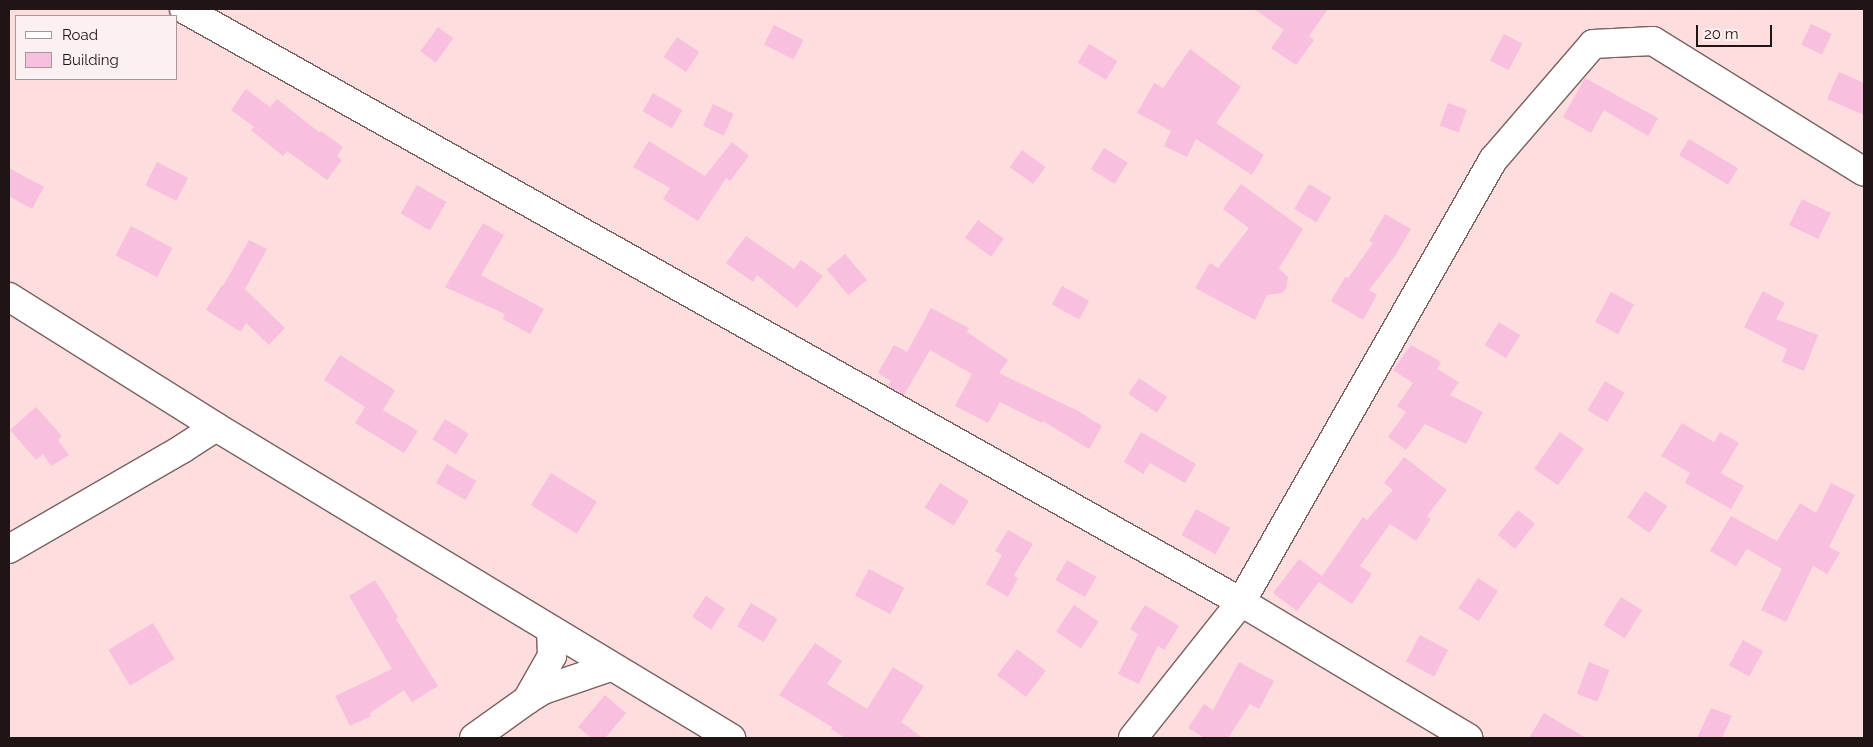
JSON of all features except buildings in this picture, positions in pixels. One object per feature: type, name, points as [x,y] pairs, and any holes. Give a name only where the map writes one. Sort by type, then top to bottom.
[{"type":"street","points":[[184,9],[1241,602],[1468,738]]},
{"type":"street","points":[[1133,738],[1241,602],[1493,160],[1593,44],[1653,40],[1864,172]]},
{"type":"street","points":[[9,296],[216,427],[551,631],[732,738]]},
{"type":"street","points":[[9,549],[182,449],[216,427]]},
{"type":"street","points":[[527,700],[552,656],[551,631]]},
{"type":"street","points":[[474,738],[543,690],[610,666]]}]
